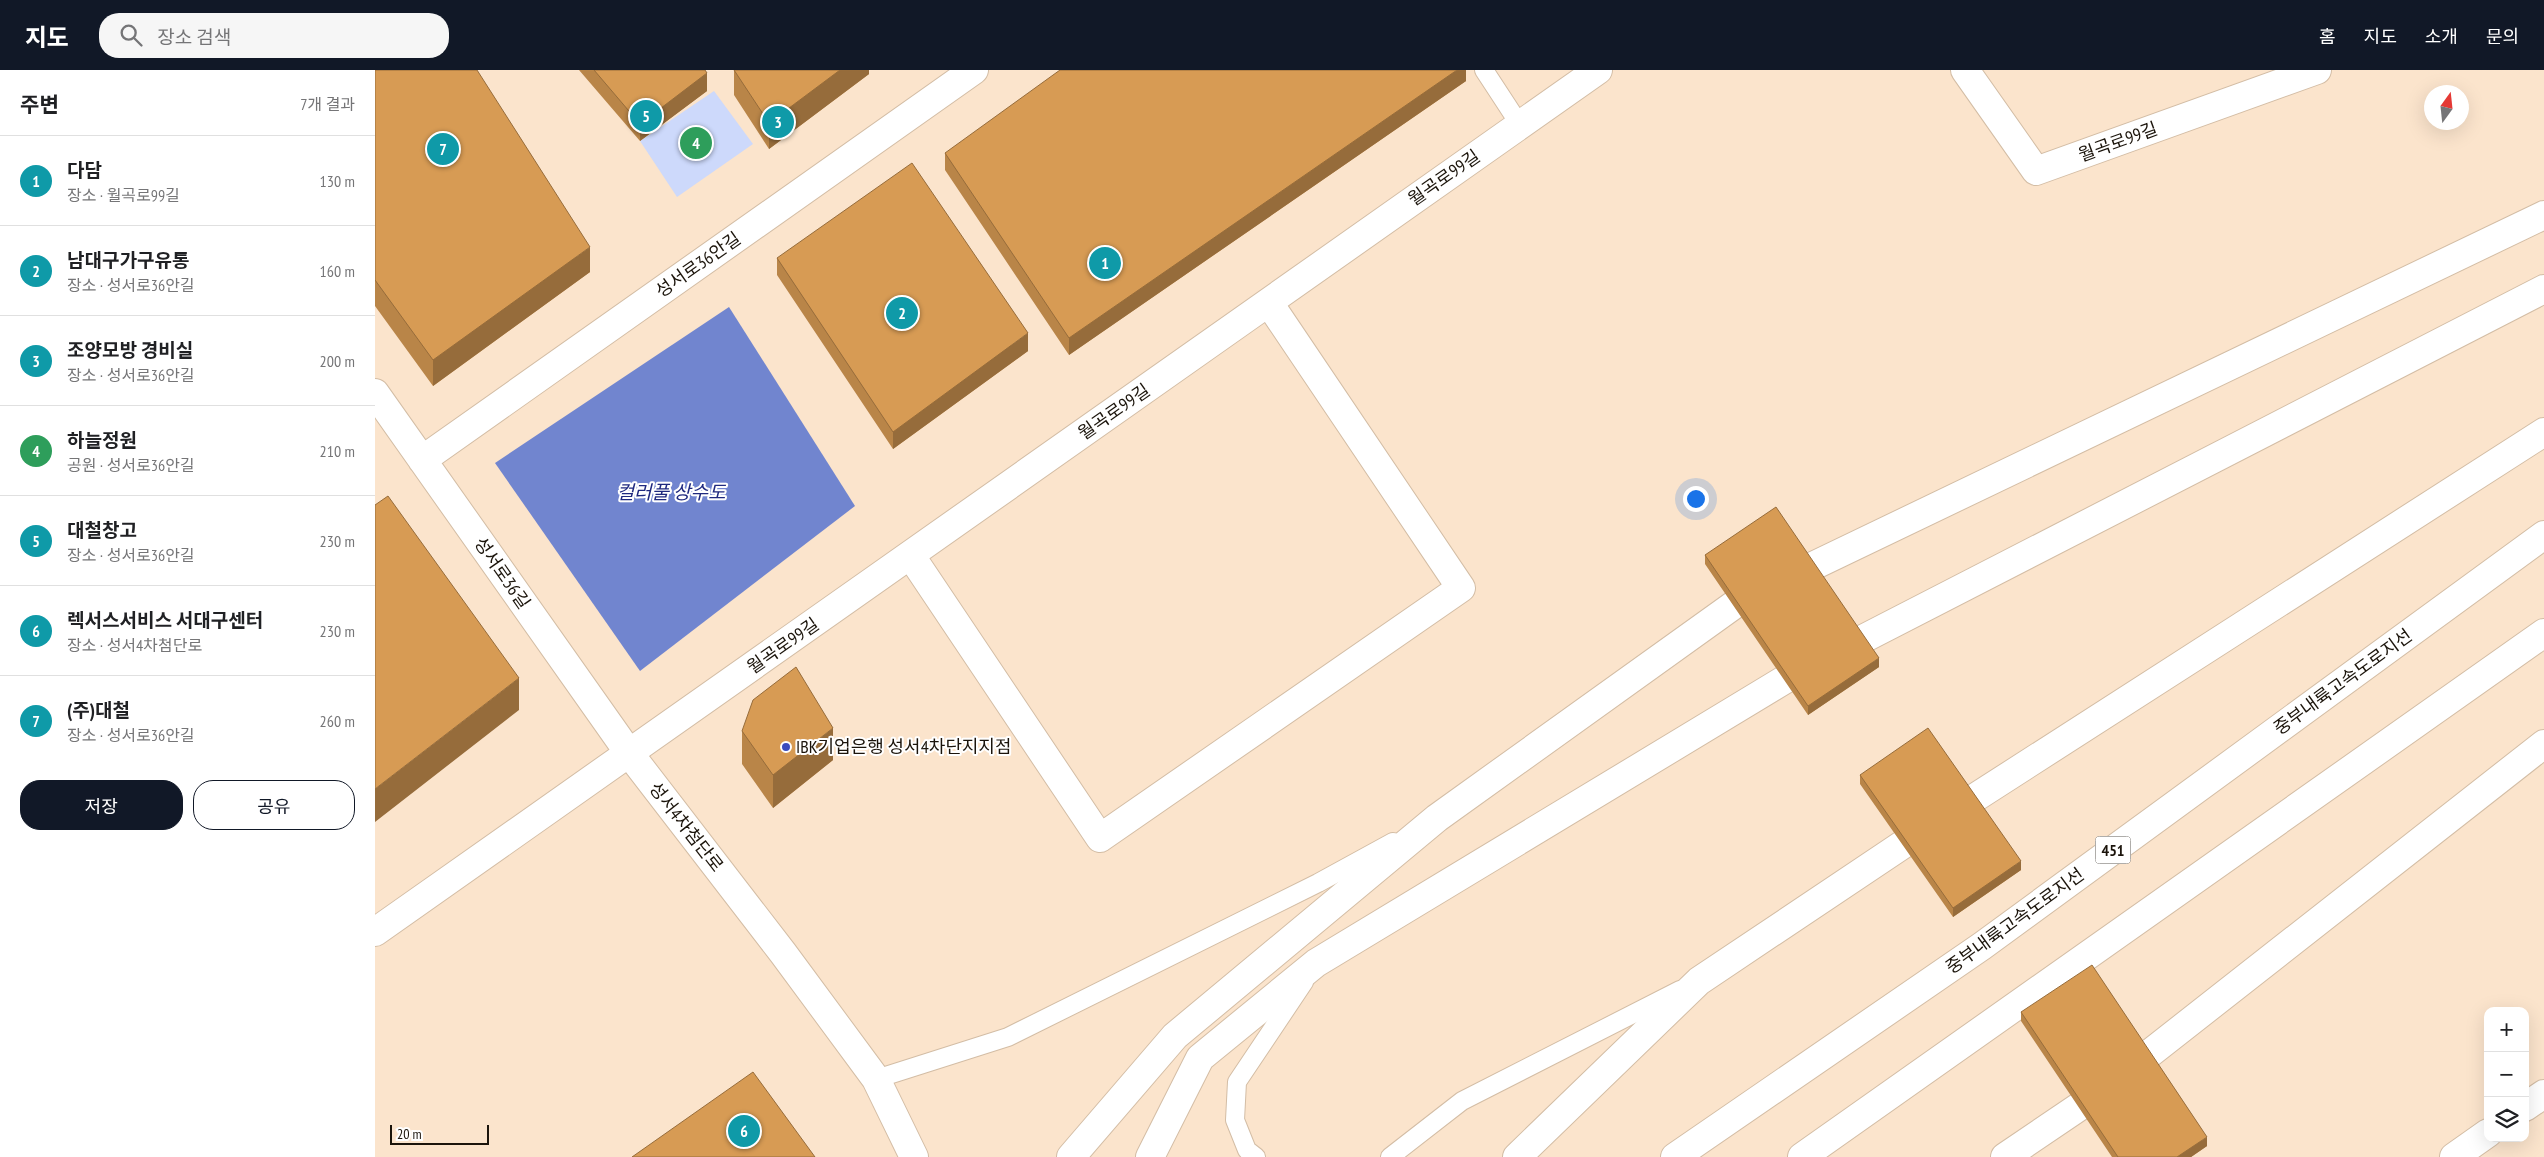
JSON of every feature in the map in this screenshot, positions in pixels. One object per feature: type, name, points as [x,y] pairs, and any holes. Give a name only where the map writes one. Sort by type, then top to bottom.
[{"type":"main road","name":"성서로36안길","points":[[422,460],[974,70]]},
{"type":"main road","name":"월곡로99길","points":[[629,753],[1598,70]]},
{"type":"main road","name":"월곡로99길","points":[[1965,70],[2036,171],[2317,70]]},
{"type":"main road","points":[[1071,1157],[1175,1036],[1437,818],[1738,602],[2544,215]]},
{"type":"main road","points":[[1150,1157],[1200,1058],[1316,963],[1789,677],[2544,289]]},
{"type":"main road","points":[[911,556],[1100,838],[1453,594],[1461,588],[1269,302]]},
{"type":"main road","name":"성서로36길","points":[[375,393],[629,753]]},
{"type":"main road","points":[[1517,1157],[1699,981],[1920,834],[2544,432]]},
{"type":"main road","name":"중부내륙고속도로지선","points":[[1675,1157],[1982,946],[2544,535]]},
{"type":"main road","points":[[1802,1157],[2544,633]]},
{"type":"main road","points":[[2005,1157],[2098,1094],[2544,744]]},
{"type":"main road","points":[[375,932],[629,753]]},
{"type":"main road","name":"성서4차첨단로","points":[[629,753],[783,953],[877,1080],[914,1157]]},
{"type":"main road","points":[[2529,1104],[2544,1094]]},
{"type":"main road","points":[[2454,1157],[2484,1136]]},
{"type":"lane","points":[[1484,70],[1520,125]]},
{"type":"lane","points":[[877,1080],[1008,1037],[1319,883],[1437,818]]},
{"type":"lane","points":[[1255,1157],[1247,1150],[1235,1120],[1237,1082],[1316,963]]},
{"type":"lane","points":[[1390,1157],[1462,1100],[1699,981]]},
{"type":"shaded area","points":[[714,91],[753,144],[677,197],[640,141]]},
{"type":"water","name":"컬러풀 상수도","points":[[729,307],[855,506],[640,671],[495,463]]},
{"type":"building","points":[[375,70],[477,70],[590,247],[433,360],[375,280]]},
{"type":"building","points":[[594,70],[705,70],[707,73],[640,124]]},
{"type":"building","points":[[734,70],[840,70],[769,123]]},
{"type":"building","points":[[1060,70],[1457,70],[1069,338],[945,153]]},
{"type":"building","points":[[912,163],[1028,333],[893,432],[777,258]]},
{"type":"building","points":[[388,496],[519,678],[375,789],[375,505]]},
{"type":"building","points":[[1776,507],[1879,658],[1808,706],[1705,555]]},
{"type":"building","points":[[796,667],[833,728],[773,775],[742,731],[753,700]]},
{"type":"building","points":[[1928,728],[2021,861],[1953,908],[1860,775]]},
{"type":"building","points":[[2092,965],[2207,1137],[2177,1157],[2118,1157],[2021,1012]]},
{"type":"building","points":[[753,1072],[815,1157],[632,1157]]},
{"type":"place","name":"대철창고","points":[[646,116]]},
{"type":"place","name":"조양모방 경비실","points":[[778,122]]},
{"type":"place","name":"하늘정원","points":[[696,143]]},
{"type":"place","name":"(주)대철","points":[[443,149]]},
{"type":"place","name":"다담","points":[[1105,263]]},
{"type":"place","name":"남대구가구유통","points":[[902,313]]},
{"type":"place","name":"IBK기업은행 성서4차단지지점","points":[[786,747]]},
{"type":"place","name":"렉서스서비스 서대구센터","points":[[744,1131]]}]
